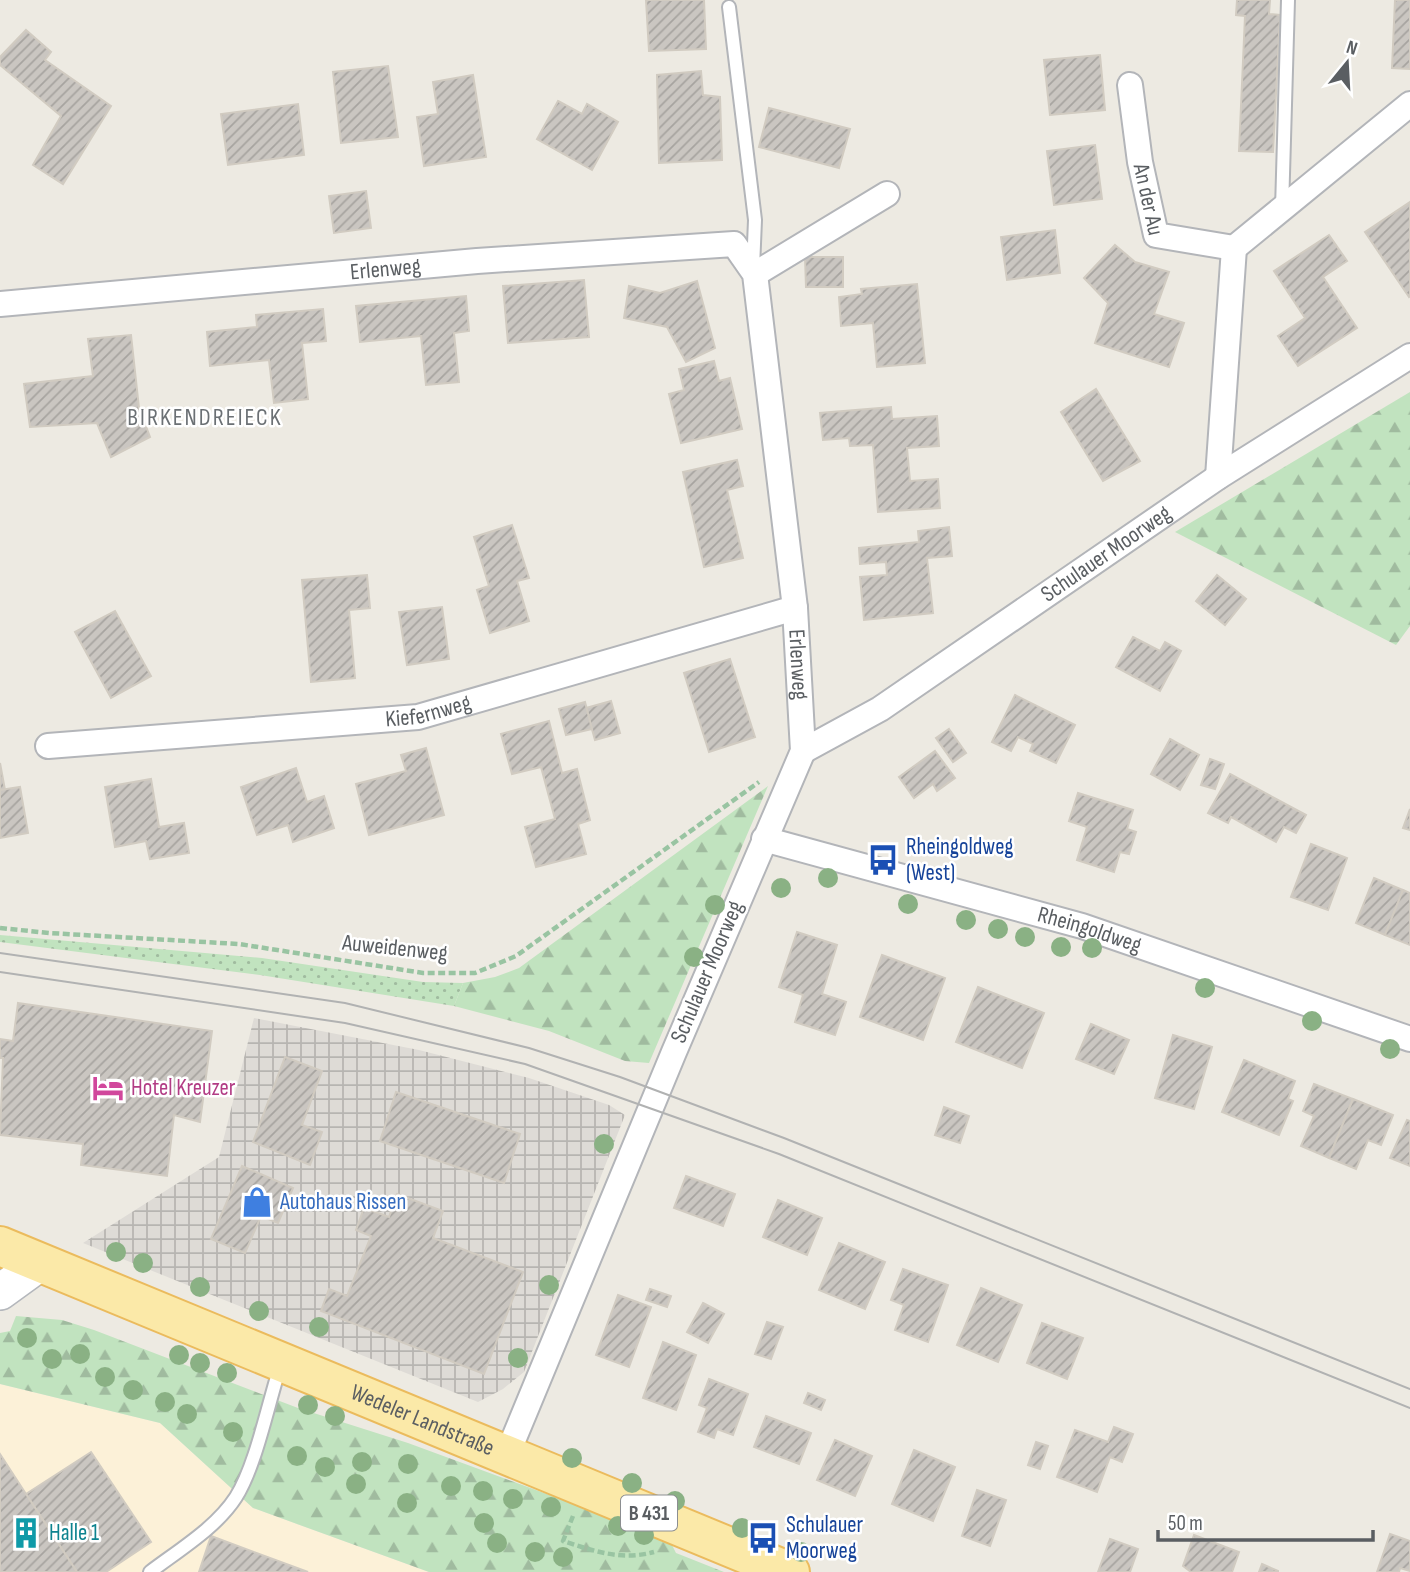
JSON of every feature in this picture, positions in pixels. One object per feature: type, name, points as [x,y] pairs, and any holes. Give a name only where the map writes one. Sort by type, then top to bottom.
[{"type":"main road","name":"B 431","points":[[0,1246],[47,1265]]},
{"type":"main road","name":"Wedeler Landstraße","points":[[47,1265],[790,1572]]},
{"type":"street","name":"An der Au","points":[[1130,85],[1140,162],[1156,235],[1234,248]]},
{"type":"street","points":[[1218,477],[1234,248],[1410,104]]},
{"type":"street","points":[[754,273],[887,194]]},
{"type":"street","name":"Erlenweg","points":[[0,304],[477,261],[734,244],[754,273],[795,608],[803,751],[764,839]]},
{"type":"street","name":"Schulauer Moorweg","points":[[803,751],[880,709],[1218,477],[1410,356]]},
{"type":"street","name":"Kiefernweg","points":[[48,746],[418,717],[795,608]]},
{"type":"street","name":"Schulauer Moorweg","points":[[507,1455],[764,839]]},
{"type":"street","name":"Rheingoldweg","points":[[764,839],[1082,926],[1410,1039]]},
{"type":"street","points":[[0,1292],[47,1265]]},
{"type":"lane","points":[[1282,209],[1288,0]]},
{"type":"lane","points":[[729,7],[755,220],[754,273]]},
{"type":"lane","points":[[150,1572],[218,1518],[237,1496],[281,1363]]},
{"type":"path","name":"Auweidenweg","points":[[0,928],[239,944],[423,973],[475,973],[516,956],[803,751]]},
{"type":"path","points":[[575,1511],[563,1541],[611,1556],[638,1557],[662,1550]]},
{"type":"shaded area","points":[[254,1018],[419,1050],[529,1078],[609,1105],[625,1115],[524,1372],[503,1389],[478,1402],[83,1243],[219,1157]]},
{"type":"shaded area","points":[[0,1384],[160,1423],[253,1508],[429,1572],[0,1572]]},
{"type":"green space","points":[[1410,392],[1410,626],[1396,645],[1175,532]]},
{"type":"green space","points":[[768,786],[649,1063],[625,1061],[549,1031],[454,1006],[463,983],[495,977],[519,968]]},
{"type":"green space","points":[[0,935],[262,958],[423,982],[463,983],[454,1006],[260,975],[0,942]]},
{"type":"green space","points":[[16,1316],[62,1320],[94,1330],[298,1408],[408,1443],[669,1539],[676,1553],[724,1572],[429,1572],[253,1508],[160,1423],[0,1384],[0,1333],[10,1331]]},
{"type":"building","points":[[646,0],[704,0],[706,49],[649,51]]},
{"type":"building","points":[[1237,0],[1270,0],[1269,14],[1280,15],[1273,152],[1239,151],[1245,16],[1236,15]]},
{"type":"building","points":[[1395,0],[1410,0],[1410,69],[1392,68]]},
{"type":"building","points":[[26,30],[51,52],[45,60],[111,106],[63,184],[33,165],[61,116],[0,65],[0,57]]},
{"type":"building","points":[[1100,55],[1105,110],[1050,115],[1044,60]]},
{"type":"building","points":[[388,66],[398,137],[341,143],[333,72]]},
{"type":"building","points":[[701,71],[703,95],[720,97],[722,160],[659,163],[657,75]]},
{"type":"building","points":[[473,75],[486,157],[424,166],[417,117],[438,114],[433,82]]},
{"type":"building","points":[[558,101],[582,114],[587,104],[618,122],[592,170],[537,139]]},
{"type":"building","points":[[298,104],[304,155],[228,165],[221,114]]},
{"type":"building","points":[[769,108],[850,129],[839,168],[759,147]]},
{"type":"building","points":[[1095,145],[1102,199],[1054,205],[1047,151]]},
{"type":"building","points":[[366,191],[371,228],[334,233],[329,196]]},
{"type":"building","points":[[1410,202],[1410,296],[1409,297],[1365,232]]},
{"type":"building","points":[[1055,230],[1060,273],[1007,280],[1001,237]]},
{"type":"building","points":[[1329,235],[1347,261],[1323,277],[1357,328],[1298,366],[1278,336],[1305,318],[1274,271]]},
{"type":"building","points":[[1115,245],[1135,262],[1169,272],[1154,314],[1184,323],[1169,367],[1095,343],[1108,303],[1084,278]]},
{"type":"building","points":[[805,257],[843,257],[843,287],[806,287]]},
{"type":"building","points":[[584,280],[589,337],[508,343],[503,286]]},
{"type":"building","points":[[697,281],[715,348],[686,362],[667,327],[624,318],[629,286],[660,293]]},
{"type":"building","points":[[917,284],[925,363],[877,367],[873,323],[841,326],[839,297],[862,294],[861,289]]},
{"type":"building","points":[[466,296],[469,331],[454,333],[459,382],[426,385],[421,336],[360,342],[356,306]]},
{"type":"building","points":[[323,309],[326,341],[302,343],[308,399],[274,403],[269,360],[210,366],[207,332],[257,327],[256,315]]},
{"type":"building","points":[[131,335],[139,408],[150,437],[111,457],[97,423],[30,427],[24,384],[93,376],[88,339]]},
{"type":"building","points":[[714,361],[719,381],[730,378],[742,429],[681,443],[669,394],[684,390],[679,369]]},
{"type":"building","points":[[1096,389],[1140,461],[1103,481],[1061,412]]},
{"type":"building","points":[[891,407],[892,419],[937,416],[939,446],[907,448],[910,481],[938,479],[940,508],[878,512],[873,445],[850,446],[849,438],[823,440],[820,413]]},
{"type":"building","points":[[737,460],[743,486],[727,490],[743,558],[704,567],[683,472]]},
{"type":"building","points":[[512,525],[529,578],[517,581],[529,621],[490,633],[477,590],[489,586],[474,537]]},
{"type":"building","points":[[949,527],[952,556],[927,558],[933,613],[864,620],[860,577],[887,575],[886,562],[860,564],[859,548],[919,542],[918,531]]},
{"type":"building","points":[[367,575],[370,608],[349,610],[355,678],[311,682],[302,580]]},
{"type":"building","points":[[1217,575],[1246,599],[1225,625],[1196,601]]},
{"type":"building","points":[[442,607],[449,659],[407,665],[399,612]]},
{"type":"building","points":[[115,611],[151,676],[111,698],[75,632]]},
{"type":"building","points":[[1133,637],[1160,651],[1165,642],[1181,651],[1160,691],[1116,667]]},
{"type":"building","points":[[730,659],[755,737],[709,752],[684,673]]},
{"type":"building","points":[[1015,695],[1075,725],[1056,763],[1030,751],[1033,744],[1018,737],[1011,751],[992,742]]},
{"type":"building","points":[[611,701],[620,733],[595,740],[586,708]]},
{"type":"building","points":[[585,702],[592,729],[566,735],[559,709]]},
{"type":"building","points":[[549,721],[562,773],[577,769],[590,820],[578,824],[586,854],[536,867],[525,827],[555,819],[541,767],[512,774],[501,734]]},
{"type":"building","points":[[949,729],[966,753],[953,762],[936,738]]},
{"type":"building","points":[[1170,739],[1199,755],[1180,790],[1151,774]]},
{"type":"building","points":[[426,748],[444,815],[369,835],[356,784],[406,771],[401,755]]},
{"type":"building","points":[[935,751],[955,778],[937,791],[933,784],[914,798],[899,777]]},
{"type":"building","points":[[1210,759],[1224,764],[1215,789],[1201,785]]},
{"type":"building","points":[[0,763],[5,790],[0,790]]},
{"type":"building","points":[[296,768],[307,802],[324,796],[334,828],[293,842],[288,825],[257,835],[241,787]]},
{"type":"building","points":[[1230,774],[1306,815],[1296,833],[1284,827],[1276,842],[1231,817],[1228,823],[1208,813]]},
{"type":"building","points":[[151,779],[159,827],[184,823],[189,853],[150,859],[146,841],[115,847],[105,787]]},
{"type":"building","points":[[20,787],[28,833],[0,838],[0,790]]},
{"type":"building","points":[[1078,793],[1133,810],[1127,829],[1136,832],[1129,854],[1120,852],[1114,872],[1077,860],[1087,827],[1069,821]]},
{"type":"building","points":[[1410,809],[1410,830],[1403,828]]},
{"type":"building","points":[[1311,844],[1347,858],[1328,910],[1291,897]]},
{"type":"building","points":[[1374,878],[1403,890],[1385,935],[1356,923]]},
{"type":"building","points":[[1403,890],[1410,893],[1410,945],[1385,935]]},
{"type":"building","points":[[797,932],[837,945],[822,994],[846,1002],[835,1035],[795,1022],[803,995],[779,987]]},
{"type":"building","points":[[882,955],[945,978],[923,1040],[860,1017]]},
{"type":"building","points":[[978,987],[1044,1013],[1022,1068],[956,1042]]},
{"type":"building","points":[[18,1003],[212,1031],[200,1122],[174,1115],[167,1176],[81,1165],[83,1144],[0,1135],[3,1058],[0,1058],[0,1039],[13,1041]]},
{"type":"building","points":[[1091,1024],[1129,1040],[1114,1074],[1076,1059]]},
{"type":"building","points":[[1173,1035],[1212,1047],[1194,1109],[1155,1098]]},
{"type":"building","points":[[285,1057],[322,1071],[302,1125],[322,1132],[310,1165],[253,1142]]},
{"type":"building","points":[[1244,1060],[1295,1081],[1288,1099],[1293,1101],[1279,1135],[1222,1112]]},
{"type":"building","points":[[1314,1084],[1353,1099],[1329,1158],[1301,1146],[1314,1116],[1303,1111]]},
{"type":"building","points":[[396,1092],[520,1134],[504,1183],[380,1141]]},
{"type":"building","points":[[1353,1099],[1393,1115],[1381,1145],[1368,1140],[1356,1169],[1329,1158]]},
{"type":"building","points":[[944,1107],[969,1116],[960,1143],[935,1135]]},
{"type":"building","points":[[1407,1120],[1410,1121],[1410,1166],[1390,1158]]},
{"type":"building","name":"Autohaus Rissen","points":[[242,1166],[293,1188],[278,1223],[261,1216],[245,1253],[211,1239]]},
{"type":"building","points":[[686,1176],[735,1194],[723,1226],[674,1208]]},
{"type":"building","points":[[397,1194],[443,1211],[433,1238],[523,1272],[484,1374],[321,1311],[329,1289],[347,1296],[371,1236],[356,1230],[364,1208],[389,1217]]},
{"type":"building","points":[[778,1200],[822,1218],[807,1255],[763,1237]]},
{"type":"building","points":[[839,1243],[885,1262],[865,1309],[819,1290]]},
{"type":"building","points":[[903,1269],[948,1285],[928,1342],[895,1330],[904,1305],[891,1300]]},
{"type":"building","points":[[981,1288],[1022,1305],[998,1362],[957,1345]]},
{"type":"building","points":[[650,1289],[671,1296],[667,1307],[646,1300]]},
{"type":"building","points":[[618,1295],[651,1307],[629,1367],[596,1355]]},
{"type":"building","points":[[703,1303],[724,1314],[708,1343],[687,1332]]},
{"type":"building","points":[[767,1322],[783,1327],[771,1359],[755,1354]]},
{"type":"building","points":[[1042,1323],[1083,1338],[1067,1379],[1027,1363]]},
{"type":"building","points":[[663,1342],[696,1355],[676,1410],[643,1398]]},
{"type":"building","points":[[709,1379],[748,1394],[733,1435],[717,1429],[714,1438],[698,1432],[707,1408],[699,1405]]},
{"type":"building","points":[[808,1393],[825,1400],[821,1410],[804,1403]]},
{"type":"building","points":[[766,1416],[811,1433],[799,1464],[754,1447]]},
{"type":"building","points":[[1114,1427],[1133,1434],[1122,1462],[1110,1457],[1097,1492],[1057,1477],[1075,1430],[1108,1442]]},
{"type":"building","points":[[835,1440],[872,1456],[855,1496],[817,1480]]},
{"type":"building","points":[[1036,1442],[1048,1446],[1040,1469],[1028,1465]]},
{"type":"building","points":[[914,1450],[955,1467],[933,1521],[892,1504]]},
{"type":"building","points":[[91,1452],[151,1542],[106,1572],[77,1572],[26,1494]]},
{"type":"building","name":"Halle 1","points":[[0,1454],[26,1494],[77,1572],[0,1572]]},
{"type":"building","points":[[977,1490],[1006,1500],[990,1546],[962,1536]]},
{"type":"building","points":[[1390,1534],[1410,1541],[1410,1571],[1400,1568],[1399,1572],[1377,1572]]},
{"type":"building","points":[[1194,1535],[1239,1552],[1232,1572],[1191,1572],[1183,1566]]},
{"type":"building","points":[[211,1536],[308,1572],[199,1572]]},
{"type":"building","points":[[1110,1539],[1138,1549],[1130,1572],[1098,1572]]},
{"type":"building","points":[[1262,1564],[1278,1571],[1278,1572],[1259,1572]]},
{"type":"tram line","points":[[0,953],[345,1003],[529,1048],[620,1077],[784,1138],[1410,1389]]},
{"type":"tram line","points":[[0,972],[345,1023],[525,1064],[779,1154],[1410,1408]]},
{"type":"place","name":"Rheingoldweg (West)","points":[[883,860]]},
{"type":"place","name":"Hotel Kreuzer","points":[[108,1088]]},
{"type":"place","name":"Autohaus Rissen","points":[[257,1202]]},
{"type":"place","name":"Halle 1","points":[[26,1533]]},
{"type":"place","name":"Schulauer Moorweg","points":[[763,1538]]},
{"type":"district","name":"BIRKENDREIECK","points":[[205,417]]}]
